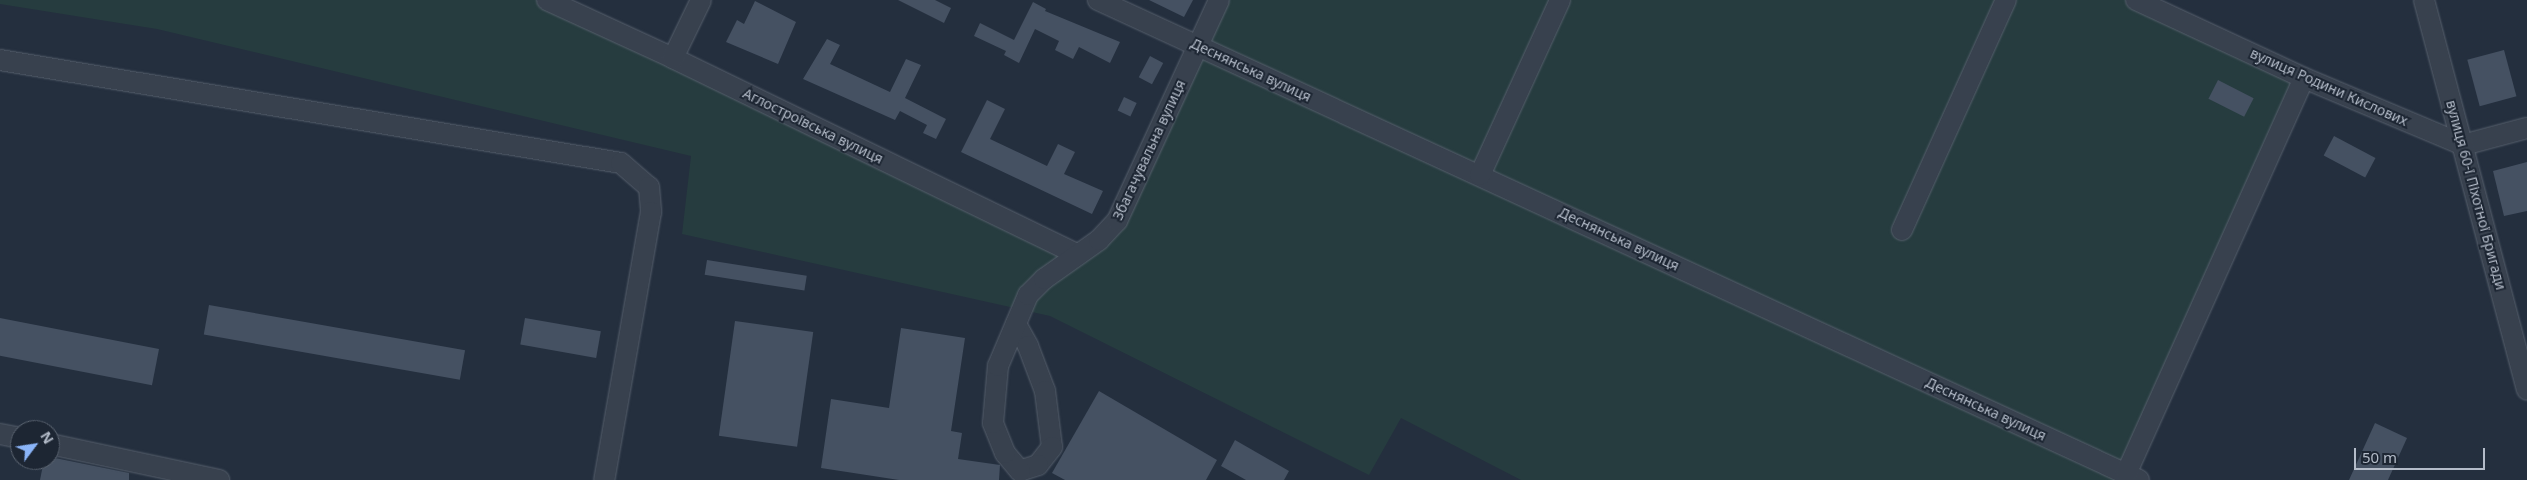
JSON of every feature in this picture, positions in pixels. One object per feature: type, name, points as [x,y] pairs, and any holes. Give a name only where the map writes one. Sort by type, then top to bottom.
[{"type":"street","name":"Аглостроївська вулиця","points":[[547,0],[674,58],[1078,255]]},
{"type":"street","points":[[674,58],[701,0]]},
{"type":"street","name":"Деснянська вулиця","points":[[1098,0],[2132,477]]},
{"type":"street","name":"Збагачувальна вулиця","points":[[1016,324],[1028,346],[1045,392],[1052,447],[1038,465],[1020,471],[1005,452],[993,423],[998,366],[1028,295],[1099,240],[1117,221],[1219,0]]},
{"type":"street","points":[[1480,175],[1560,0]]},
{"type":"street","points":[[1902,230],[2006,0]]},
{"type":"street","name":"вулиця Родини Кислових","points":[[2136,0],[2304,78],[2463,145]]},
{"type":"street","name":"вулиця 60-ї Піхотної Бригади","points":[[2424,0],[2527,390]]},
{"type":"street","points":[[0,60],[621,164],[649,187],[651,212],[604,480]]},
{"type":"street","points":[[2132,477],[2304,78]]},
{"type":"street","points":[[2463,145],[2527,128]]},
{"type":"street","points":[[60,446],[220,480]]},
{"type":"green space","points":[[0,0],[547,0],[1078,255],[1099,240],[1219,0],[2136,0],[2304,78],[2126,474],[2139,480],[1521,480],[1401,418],[1369,475],[1050,316],[682,234],[691,156],[157,29],[0,4]]},
{"type":"building","points":[[898,0],[935,0],[951,8],[944,23]]},
{"type":"building","points":[[1149,0],[1193,0],[1184,17]]},
{"type":"building","points":[[755,1],[796,22],[778,64],[726,42],[737,20],[744,24]]},
{"type":"building","points":[[1033,2],[1046,9],[1045,11],[1120,42],[1110,63],[1079,47],[1073,59],[1055,50],[1059,41],[1035,29],[1019,63],[1004,55],[1006,51],[974,36],[980,23],[1014,40]]},
{"type":"building","points":[[827,39],[840,45],[830,64],[890,92],[906,59],[921,65],[905,98],[946,119],[936,139],[923,133],[927,125],[900,111],[895,120],[803,79]]},
{"type":"building","points":[[2504,50],[2516,96],[2480,106],[2467,60]]},
{"type":"building","points":[[1150,56],[1163,63],[1152,84],[1139,77]]},
{"type":"building","points":[[2218,80],[2254,98],[2244,117],[2208,99]]},
{"type":"building","points":[[1124,97],[1137,103],[1130,117],[1118,111]]},
{"type":"building","points":[[987,100],[1005,109],[990,139],[1047,166],[1058,144],[1075,152],[1064,174],[1103,191],[1092,214],[961,152]]},
{"type":"building","points":[[2334,136],[2375,158],[2365,177],[2324,155]]},
{"type":"building","points":[[2527,162],[2527,211],[2504,216],[2493,171]]},
{"type":"building","points":[[707,260],[807,276],[804,291],[705,275]]},
{"type":"building","points":[[209,305],[465,350],[460,380],[204,335]]},
{"type":"building","points":[[0,318],[159,349],[152,385],[0,356]]},
{"type":"building","points":[[525,318],[601,331],[596,358],[520,345]]},
{"type":"building","points":[[735,321],[813,332],[797,447],[719,436]]},
{"type":"building","points":[[901,328],[965,338],[951,431],[962,433],[958,459],[1000,465],[999,480],[899,480],[821,468],[831,399],[889,408]]},
{"type":"building","points":[[1099,391],[1217,460],[1206,480],[1065,480],[1052,473]]},
{"type":"building","points":[[2375,423],[2407,438],[2388,480],[2349,480]]},
{"type":"building","points":[[1235,440],[1289,471],[1284,480],[1246,480],[1221,466]]},
{"type":"building","points":[[60,459],[129,473],[129,480],[40,480],[42,470],[60,470]]}]
